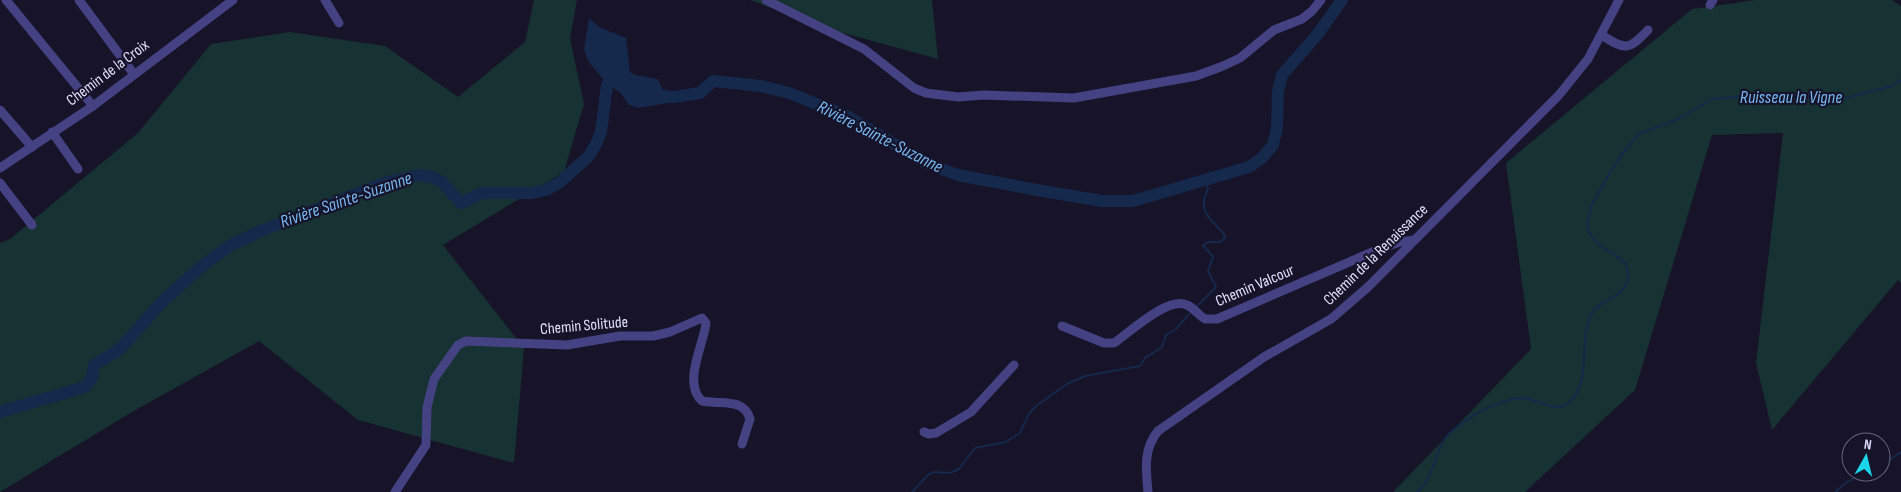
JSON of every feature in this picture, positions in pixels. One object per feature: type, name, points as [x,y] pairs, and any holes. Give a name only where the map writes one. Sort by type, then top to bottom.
[{"type":"street","points":[[6,0],[93,106]]},
{"type":"street","points":[[79,0],[133,73]]},
{"type":"street","points":[[215,0],[220,9]]},
{"type":"street","name":"Chemin de la Croix","points":[[0,168],[93,106],[133,73],[233,0]]},
{"type":"street","points":[[325,0],[339,23]]},
{"type":"street","points":[[766,0],[864,49],[914,88],[926,93],[958,97],[984,95],[1074,98],[1196,76],[1223,66],[1240,58],[1274,30],[1302,19],[1312,12],[1321,0]]},
{"type":"street","name":"Chemin de la Renaissance","points":[[1148,492],[1146,458],[1152,439],[1158,431],[1264,358],[1331,320],[1368,287],[1559,95],[1588,60],[1619,0]]},
{"type":"street","points":[[1602,35],[1618,46],[1628,47],[1637,42],[1648,30]]},
{"type":"street","points":[[0,110],[32,147]]},
{"type":"street","points":[[52,132],[78,169]]},
{"type":"street","points":[[0,184],[32,225]]},
{"type":"street","name":"Chemin Valcour","points":[[1062,326],[1108,344],[1114,343],[1153,314],[1176,303],[1188,305],[1200,316],[1211,321],[1377,250],[1400,242],[1414,240]]},
{"type":"street","name":"Chemin Solitude","points":[[395,492],[426,445],[427,407],[434,379],[458,345],[466,341],[567,345],[620,336],[653,336],[670,332],[702,318],[706,323],[705,330],[694,366],[697,395],[702,401],[737,403],[745,408],[750,419],[742,444]]},
{"type":"street","points":[[924,432],[929,434],[936,433],[971,412],[1014,365]]},
{"type":"green space","points":[[534,0],[577,0],[570,38],[584,104],[564,172],[443,245],[524,348],[514,463],[358,420],[259,341],[132,412],[0,492],[0,243],[10,239],[138,133],[211,44],[290,32],[385,46],[458,97],[525,42]]},
{"type":"green space","points":[[750,0],[932,0],[938,59],[832,30]]},
{"type":"green space","points":[[1756,0],[1892,0],[1901,6],[1901,283],[1898,280],[1772,430],[1756,363],[1783,133],[1712,135],[1635,390],[1525,492],[1393,492],[1531,349],[1506,163],[1692,9]]},
{"type":"water","points":[[589,18],[599,27],[626,38],[630,72],[635,75],[658,79],[662,89],[680,95],[681,101],[638,108],[629,105],[621,93],[607,84],[589,62],[584,50]]},
{"type":"waterway","name":"Rivière Sainte-Suzanne","points":[[663,96],[674,97],[700,93],[713,81],[761,86],[789,93],[847,116],[926,163],[958,175],[1102,201],[1133,201],[1249,167],[1262,158],[1273,145],[1277,128],[1278,91],[1282,75],[1317,35],[1342,0]]},
{"type":"waterway","name":"Rivière Sainte-Suzanne","points":[[0,412],[85,387],[92,378],[94,365],[120,349],[162,302],[202,266],[231,245],[263,230],[387,182],[419,175],[432,177],[442,182],[461,203],[482,193],[532,193],[546,190],[559,183],[589,156],[596,144],[601,132],[607,85],[616,77],[621,76]]},
{"type":"waterway","name":"Ruisseau la Vigne","points":[[1417,492],[1428,478],[1441,445],[1446,438],[1452,431],[1471,418],[1492,406],[1517,398],[1526,398],[1561,407],[1567,405],[1577,392],[1583,374],[1585,335],[1590,317],[1598,306],[1621,291],[1626,286],[1629,278],[1626,264],[1600,246],[1589,233],[1587,223],[1592,204],[1608,176],[1621,155],[1639,134],[1678,119],[1712,99],[1758,95],[1842,99],[1892,86],[1901,80]]},
{"type":"waterway","points":[[1195,308],[1216,287],[1208,271],[1213,257],[1203,245],[1208,242],[1220,242],[1225,238],[1224,234],[1210,219],[1205,209],[1204,203],[1208,189],[1205,181]]},
{"type":"waterway","points":[[912,492],[933,472],[950,473],[959,469],[975,448],[1006,442],[1020,433],[1029,414],[1036,406],[1067,384],[1085,376],[1140,366],[1145,358],[1162,347],[1166,335],[1176,329],[1189,314]]},
{"type":"waterway","points":[[1891,459],[1901,452]]},
{"type":"waterway","points":[[1835,492],[1847,482]]}]
